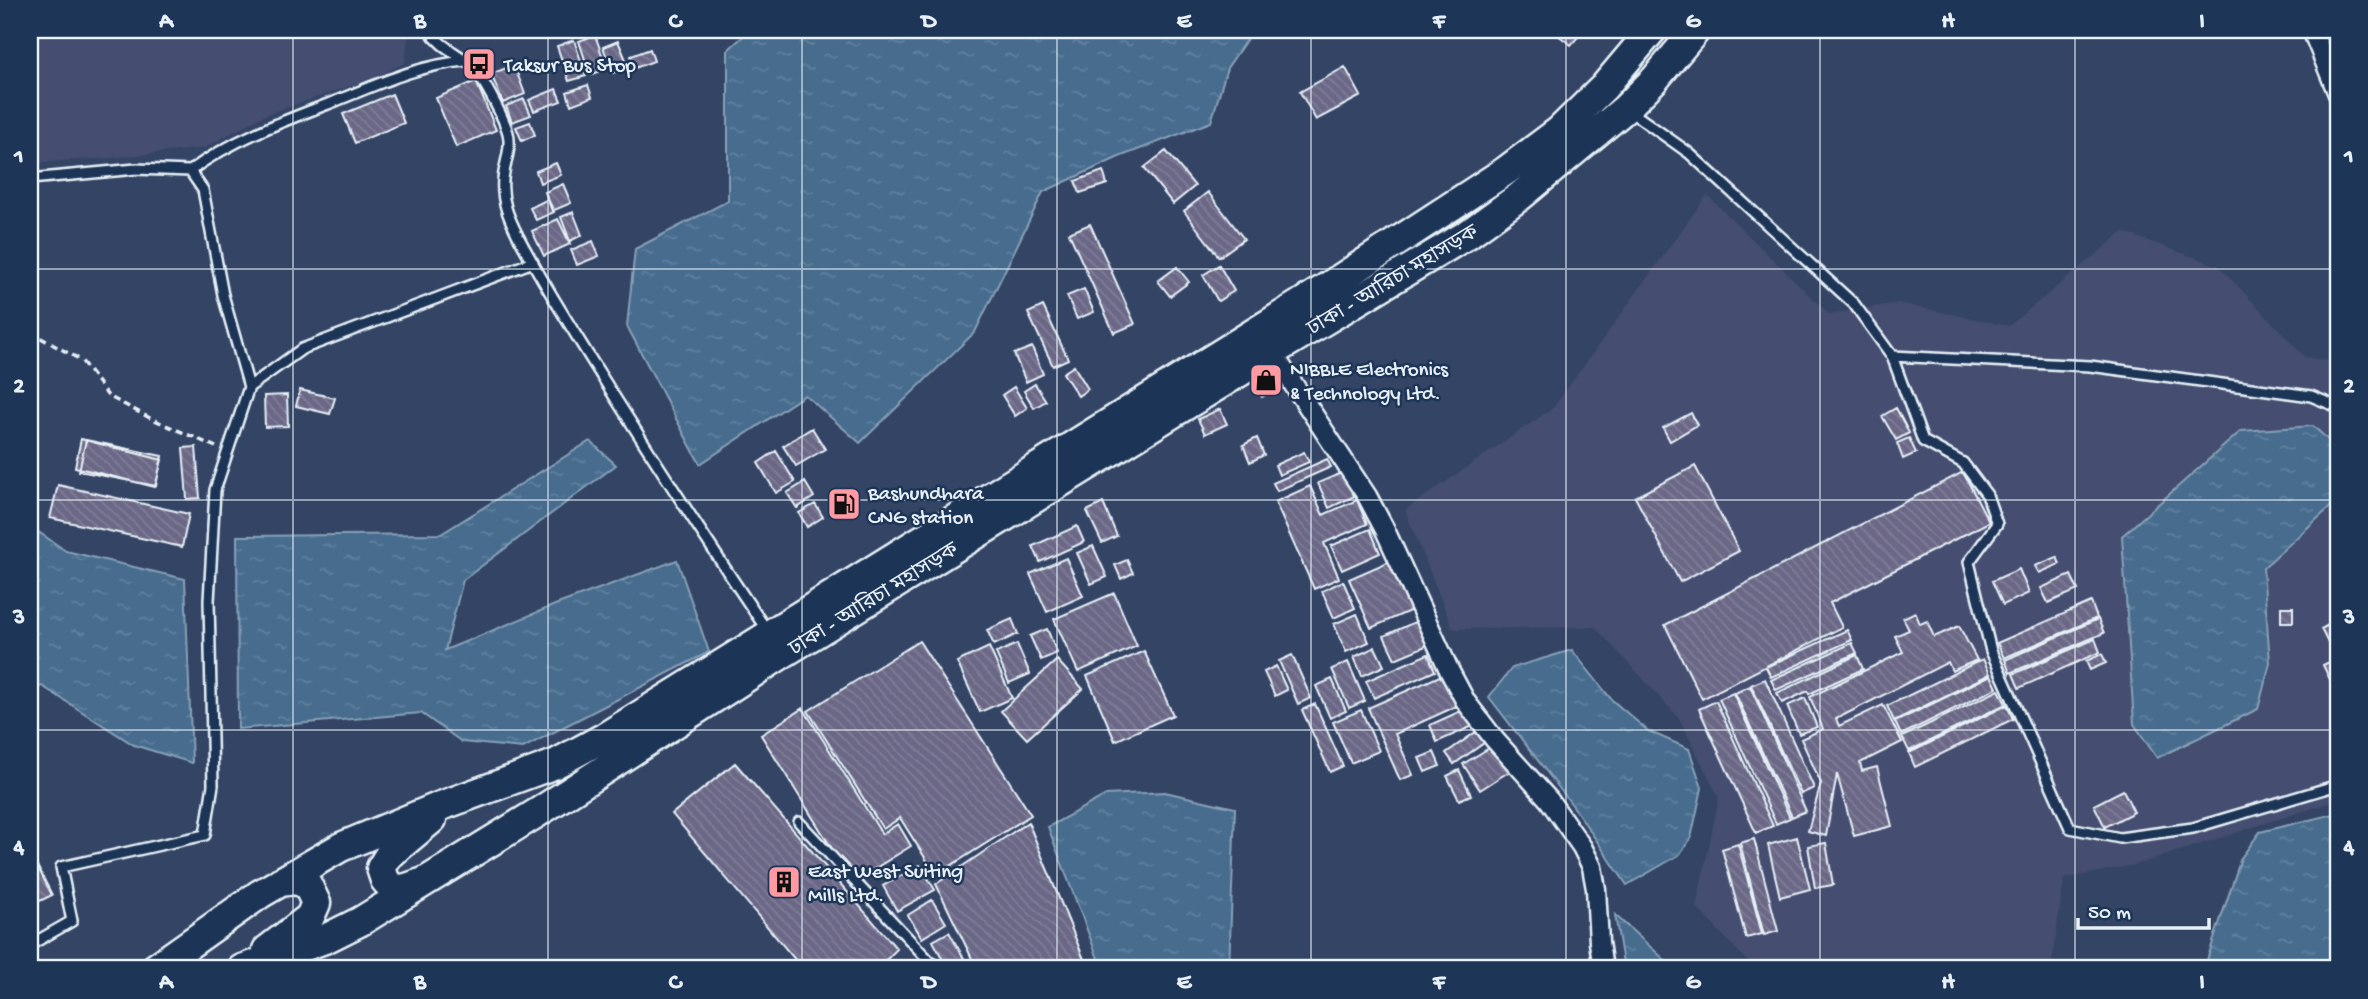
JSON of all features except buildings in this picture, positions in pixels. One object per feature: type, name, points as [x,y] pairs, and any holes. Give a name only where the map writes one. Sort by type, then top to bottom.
[{"type":"highway","points":[[154,969],[260,894],[341,847],[555,764],[605,737],[1326,288],[1507,170],[1559,131],[1604,87],[1652,30]]},
{"type":"highway","name":"ঢাকা - আরিচা মহাসড়ক","points":[[241,969],[327,938],[361,921],[537,813],[782,654],[1468,234],[1519,197],[1626,108],[1695,35]]},
{"type":"highway","points":[[426,881],[404,889],[392,888],[385,880],[381,868],[388,855],[457,800]]},
{"type":"highway","points":[[241,969],[291,934],[310,917],[316,903],[307,884],[295,880],[280,883]]},
{"type":"street","points":[[2312,30],[2338,94]]},
{"type":"street","points":[[1272,352],[1367,496],[1466,702],[1495,740],[1549,800],[1582,847],[1592,867],[1596,890],[1603,969]]},
{"type":"lane","points":[[429,30],[437,42],[465,61],[477,74],[505,123],[509,148],[503,181],[504,201],[507,213],[533,262],[571,328],[684,507],[769,634]]},
{"type":"lane","points":[[30,179],[136,169],[190,171],[212,154],[278,123],[400,76],[440,63],[465,61]]},
{"type":"lane","points":[[1626,108],[1689,153],[1854,304],[1892,356],[1923,441],[1963,463],[1987,495],[1997,524],[1969,562],[1992,651],[2070,828],[2120,838],[2193,828],[2338,785]]},
{"type":"lane","points":[[190,171],[203,190],[223,295],[250,387]]},
{"type":"lane","points":[[30,945],[72,921],[61,867],[205,835],[213,785],[209,601],[215,490],[250,387],[302,349],[533,262]]},
{"type":"lane","points":[[1892,356],[2090,366],[2311,396],[2338,407]]},
{"type":"lane","points":[[799,822],[937,969]]},
{"type":"lane","points":[[30,963],[33,969]]},
{"type":"path","points":[[30,332],[81,360],[108,396],[191,438],[228,451]]},
{"type":"shaded area","points":[[30,30],[409,30],[405,63],[371,79],[265,115],[204,148],[30,163]]},
{"type":"shaded area","points":[[1707,195],[1829,314],[1898,303],[2009,326],[2123,232],[2219,266],[2305,357],[2338,362],[2338,800],[2139,864],[2064,879],[2051,969],[1755,969],[1696,907],[1719,798],[1679,718],[1595,627],[1453,629],[1405,510],[1553,408]]},
{"type":"water","points":[[750,30],[1253,30],[1227,68],[1211,122],[1119,157],[1043,192],[975,332],[860,443],[805,395],[700,464],[627,326],[635,249],[728,201],[728,50]]},
{"type":"water","points":[[2313,426],[2338,449],[2338,500],[2263,568],[2270,663],[2258,709],[2157,758],[2134,724],[2122,536],[2241,431]]},
{"type":"water","points":[[590,441],[616,465],[463,580],[445,650],[555,605],[677,560],[709,652],[523,748],[462,742],[421,713],[238,729],[237,536],[441,534]]},
{"type":"water","points":[[30,526],[66,551],[185,579],[192,763],[134,745],[42,686],[30,691]]},
{"type":"water","points":[[1572,650],[1612,700],[1648,731],[1689,749],[1702,788],[1691,838],[1679,855],[1627,885],[1573,806],[1489,697],[1512,668]]},
{"type":"water","points":[[1165,792],[1235,808],[1229,969],[1102,969],[1048,827],[1106,795]]},
{"type":"water","points":[[2338,813],[2338,969],[2204,969],[2241,858],[2260,832]]},
{"type":"water","points":[[1615,915],[1675,969],[1624,969]]},
{"type":"place","name":"Taksur Bus Stop","points":[[479,64]]},
{"type":"place","name":"NIBBLE Electronics & Technology Ltd.","points":[[1266,380]]},
{"type":"place","name":"Bashundhara CNG station","points":[[844,504]]},
{"type":"place","name":"East West Suiting Mills Ltd.","points":[[784,882]]}]
